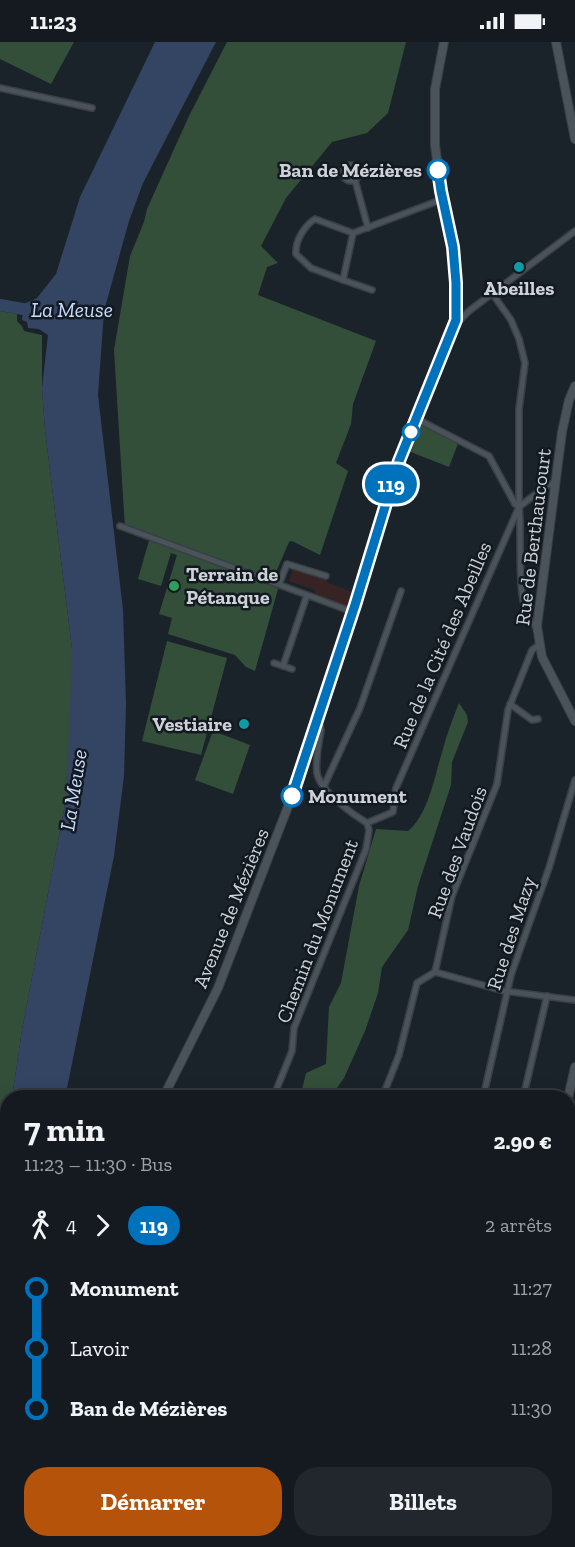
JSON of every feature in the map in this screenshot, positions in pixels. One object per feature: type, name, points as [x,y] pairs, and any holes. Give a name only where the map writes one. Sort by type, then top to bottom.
[{"type":"main road","points":[[444,42],[435,89],[435,145],[453,247],[456,320]]},
{"type":"main road","points":[[556,42],[575,139]]},
{"type":"main road","name":"Avenue de Mézières","points":[[168,1090],[218,987],[299,777],[399,461],[456,320]]},
{"type":"main road","name":"Rue de Berthaucourt","points":[[575,386],[564,421],[537,626],[542,657],[575,721]]},
{"type":"main road","points":[[570,1090],[575,1067]]},
{"type":"street","points":[[0,88],[92,108]]},
{"type":"street","points":[[355,180],[368,228]]},
{"type":"street","points":[[372,290],[311,268],[296,254],[295,246],[308,224],[315,219],[352,232],[443,199]]},
{"type":"street","points":[[456,320],[459,321],[492,293],[575,231]]},
{"type":"street","points":[[343,280],[352,232]]},
{"type":"street","points":[[492,293],[512,320],[525,363],[519,409],[522,601],[527,619],[537,626]]},
{"type":"street","points":[[417,419],[489,456],[514,504],[519,507]]},
{"type":"street","name":"Rue de la Cité des Abeilles","points":[[367,823],[393,812],[396,788],[519,507],[549,484],[555,484]]},
{"type":"street","points":[[120,526],[353,612]]},
{"type":"street","points":[[279,584],[288,564],[326,576]]},
{"type":"street","points":[[324,786],[356,717],[401,591]]},
{"type":"street","points":[[283,666],[307,595]]},
{"type":"street","name":"Rue des Vaudois","points":[[435,972],[452,896],[497,784],[510,704],[532,650],[539,645]]},
{"type":"street","points":[[274,663],[292,669]]},
{"type":"street","points":[[510,704],[532,720],[538,719]]},
{"type":"street","points":[[317,724],[321,730],[317,775],[324,786]]},
{"type":"street","name":"Rue des Mazy","points":[[485,1090],[507,991],[549,868],[575,780]]},
{"type":"street","name":"Chemin du Monument","points":[[276,1090],[292,1051],[294,1028],[366,849],[369,830],[367,823],[356,816],[324,786]]},
{"type":"street","points":[[385,1090],[399,1054],[417,983],[435,972],[507,991],[575,1000]]},
{"type":"street","points":[[525,1090],[547,996]]},
{"type":"shaded area","points":[[293,569],[325,579],[327,582],[352,592],[347,607],[314,595],[315,590],[289,581]]},
{"type":"green space","points":[[0,42],[74,42],[51,84],[0,59]]},
{"type":"green space","points":[[227,42],[406,42],[388,113],[367,133],[332,142],[286,198],[261,246],[278,263],[267,267],[258,295],[376,341],[353,404],[351,424],[336,463],[348,471],[320,555],[292,541],[289,542],[273,579],[278,589],[255,671],[246,667],[235,655],[168,634],[172,618],[159,614],[177,555],[171,553],[161,586],[138,579],[150,537],[125,528],[114,350],[130,256],[147,209],[189,116]]},
{"type":"green space","points":[[0,311],[17,314],[17,321],[24,331],[42,335],[45,430],[72,649],[72,687],[67,794],[22,1030],[13,1090],[0,1090]]},
{"type":"green space","points":[[419,424],[459,441],[449,467],[408,451]]},
{"type":"green space","points":[[167,641],[227,658],[201,755],[142,741]]},
{"type":"green space","points":[[459,703],[467,715],[468,722],[452,762],[451,785],[418,886],[408,930],[382,967],[378,993],[365,1031],[344,1078],[336,1090],[302,1090],[306,1073],[326,1064],[329,1007],[341,983],[359,886],[376,829],[408,831],[415,824],[430,793],[446,737]]},
{"type":"green space","points":[[213,731],[250,745],[233,794],[195,780]]},
{"type":"water","name":"La Meuse","points":[[155,42],[216,42],[143,183],[129,221],[104,311],[98,395],[123,610],[126,704],[124,776],[114,856],[67,1090],[13,1090],[22,1030],[67,794],[72,649],[45,430],[42,388],[48,335],[39,329],[28,328],[27,322],[22,320],[24,304],[37,298],[56,274],[80,197]]},
{"type":"waterway","points":[[0,305],[40,312]]},
{"type":"bus line","name":"119","points":[[292,796],[317,724],[399,461],[456,320],[453,247],[438,170]]},
{"type":"place","name":"Ban de Mézières","points":[[438,170]]},
{"type":"place","name":"Abeilles","points":[[519,267]]},
{"type":"place","name":"Terrain de Pétanque","points":[[174,586]]},
{"type":"place","name":"Vestiaire","points":[[244,724]]},
{"type":"place","name":"Monument","points":[[292,796]]}]
